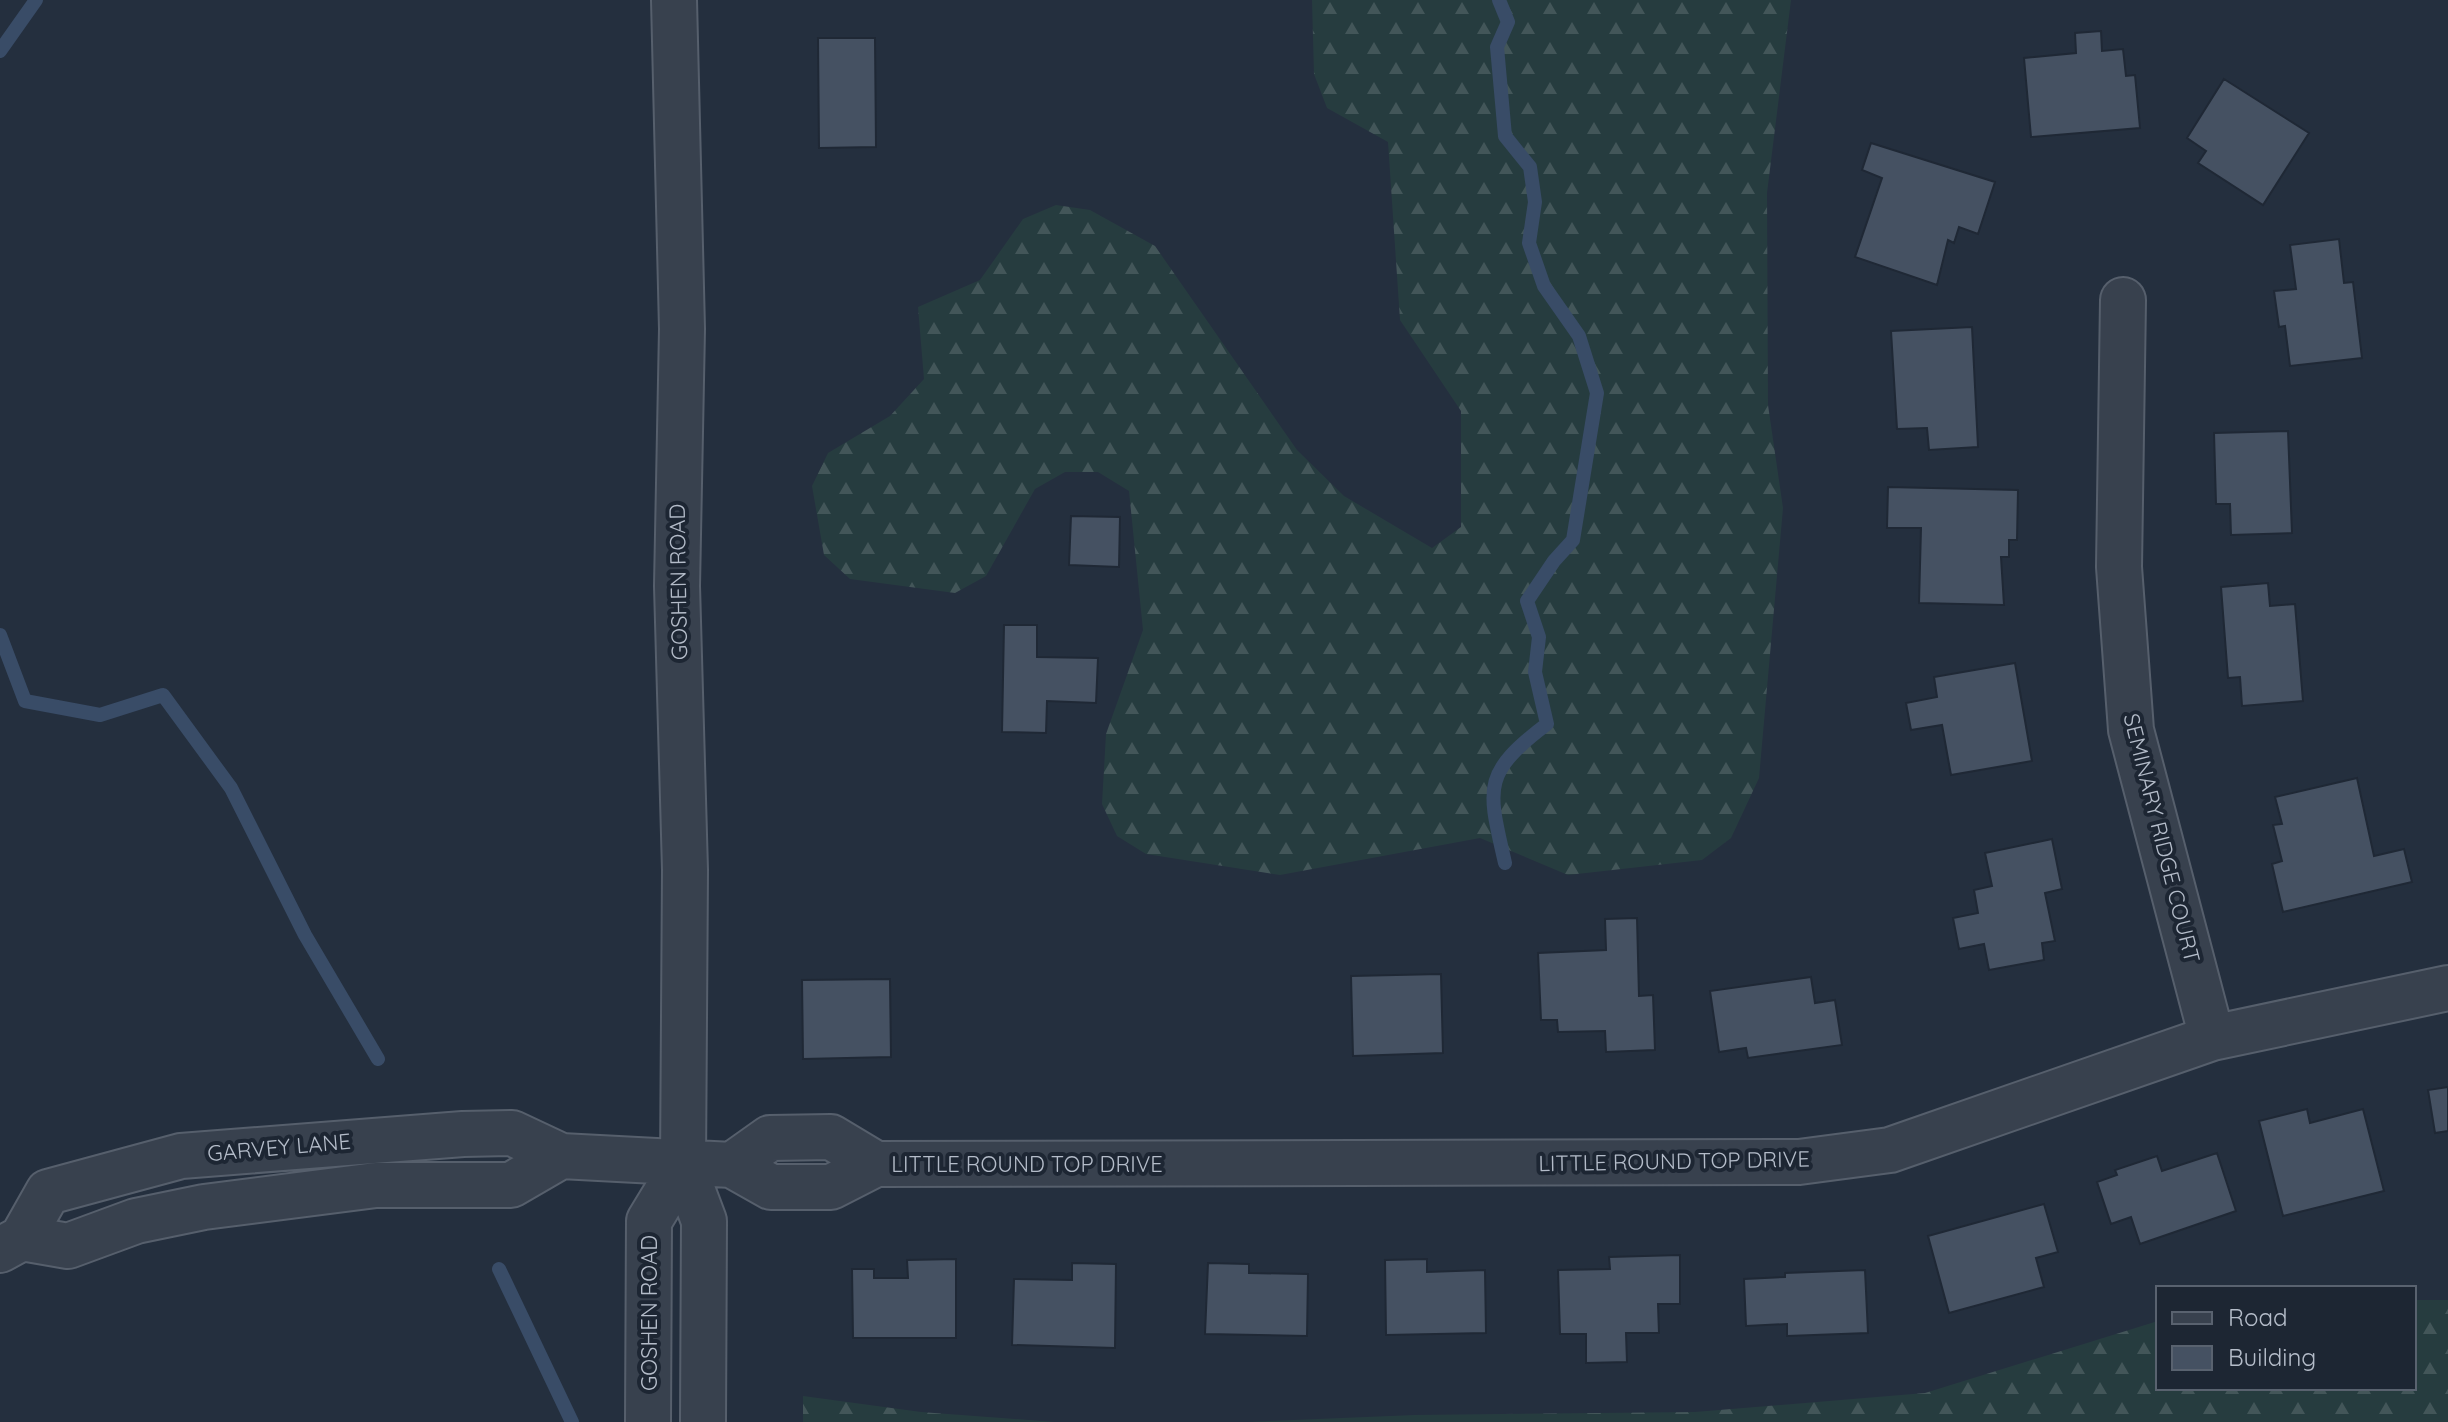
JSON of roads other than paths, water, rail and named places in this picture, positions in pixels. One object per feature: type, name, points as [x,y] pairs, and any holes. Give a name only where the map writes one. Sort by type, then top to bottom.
[{"type":"street","name":"GOSHEN ROAD","points":[[674,0],[682,329],[677,586],[685,870],[683,1165],[704,1221],[703,1422]]},
{"type":"street","name":"SEMINARY RIDGE COURT","points":[[2123,300],[2119,567],[2131,730],[2212,1038]]},
{"type":"street","name":"LITTLE ROUND TOP DRIVE","points":[[683,1165],[732,1165],[770,1138],[831,1137],[876,1164],[1799,1162],[1890,1150],[2212,1038],[2448,988]]},
{"type":"street","name":"GARVEY LANE","points":[[11,1244],[48,1192],[181,1156],[339,1142],[512,1133],[561,1156],[683,1165]]},
{"type":"street","name":"GOSHEN ROAD","points":[[648,1422],[649,1221],[683,1165]]},
{"type":"waterway","points":[[0,51],[36,0]]},
{"type":"waterway","points":[[1499,0],[1508,22],[1497,47],[1505,136],[1530,167],[1535,202],[1529,243],[1544,286],[1579,336],[1597,393],[1573,540],[1554,561],[1527,601],[1539,637],[1535,672],[1547,724],[1510,756],[1495,784],[1495,817],[1505,863]]},
{"type":"waterway","points":[[0,635],[25,701],[100,715],[163,695],[231,788],[305,935],[378,1059]]},
{"type":"waterway","points":[[499,1269],[572,1422]]}]
